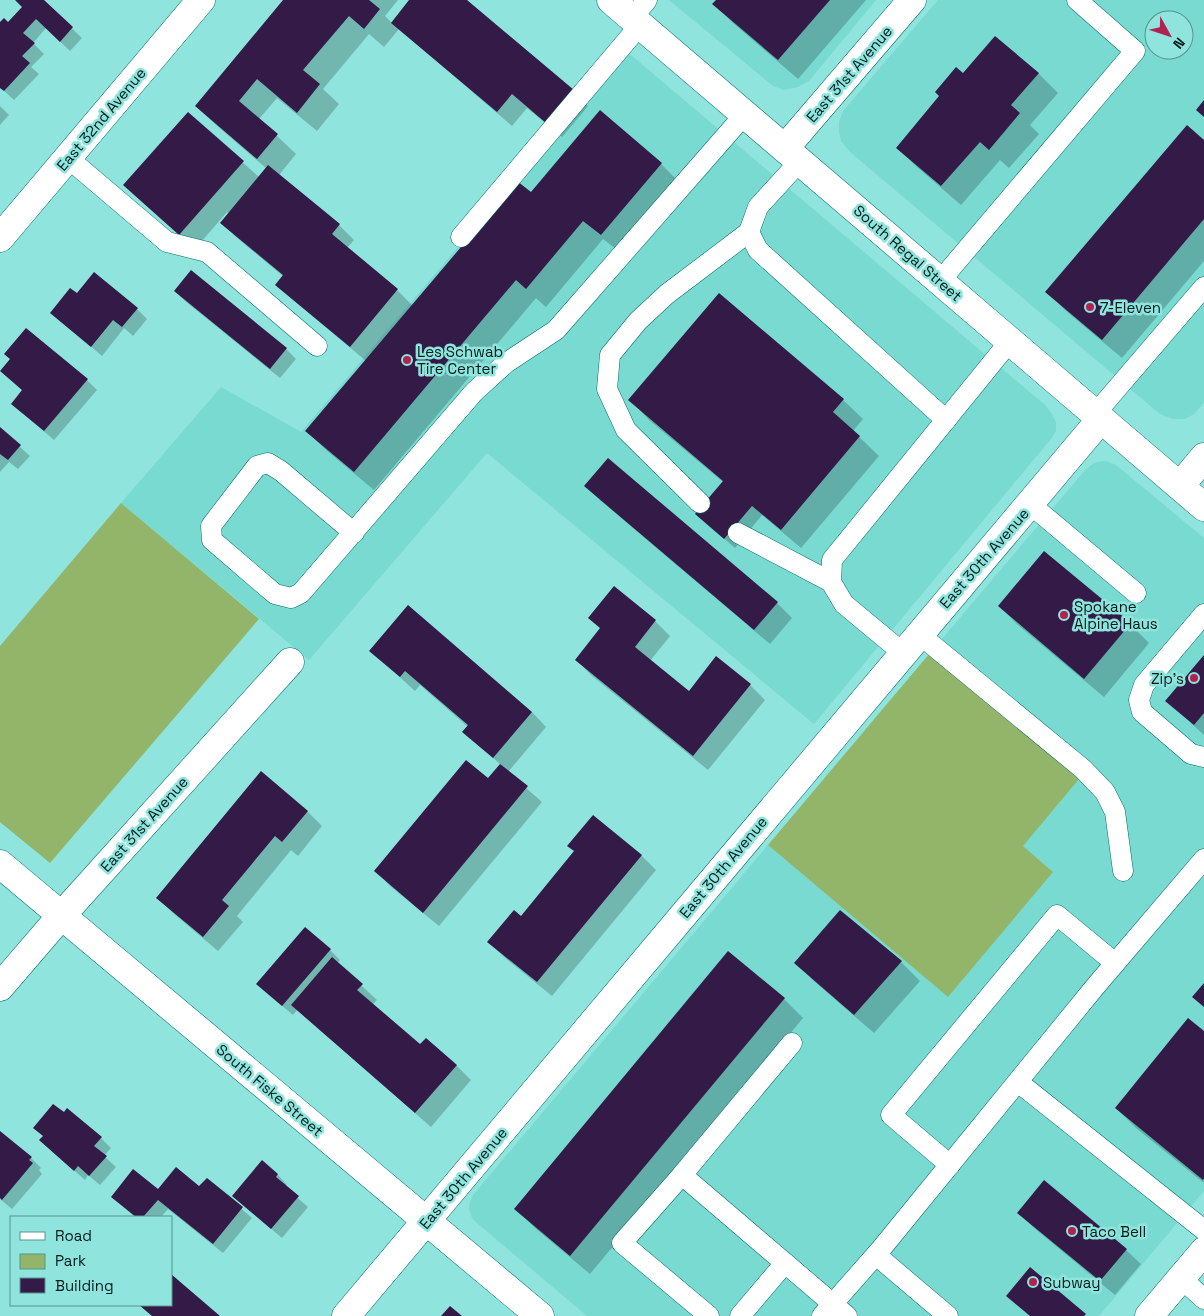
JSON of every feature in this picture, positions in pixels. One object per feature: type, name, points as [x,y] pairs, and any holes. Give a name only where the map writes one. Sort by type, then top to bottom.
[{"type":"street","name":"East 32nd Avenue","points":[[0,238],[201,0]]},
{"type":"street","name":"South Regal Street","points":[[611,0],[640,14],[745,114],[1204,507]]},
{"type":"street","name":"East 31st Avenue","points":[[793,154],[912,0]]},
{"type":"street","name":"East 30th Avenue","points":[[346,1316],[1030,504],[1098,416]]},
{"type":"street","points":[[1180,486],[1204,458]]},
{"type":"street","name":"East 31st Avenue","points":[[0,987],[61,916],[290,662]]},
{"type":"street","name":"South Fiske Street","points":[[0,864],[540,1316]]},
{"type":"street","points":[[1149,1316],[1204,1251]]},
{"type":"lane","points":[[940,281],[1135,51],[1077,0]]},
{"type":"lane","points":[[462,238],[640,14]]},
{"type":"lane","points":[[354,533],[281,471],[268,463],[257,466],[211,526],[212,540],[275,594],[291,598],[301,593],[354,533],[474,392],[506,363],[556,330],[745,114]]},
{"type":"lane","points":[[700,503],[626,430],[607,389],[610,355],[638,321],[667,294],[749,232],[758,207],[793,154]]},
{"type":"lane","points":[[68,158],[167,242],[207,252],[317,346]]},
{"type":"lane","points":[[749,232],[758,250],[946,420]]},
{"type":"lane","points":[[1098,416],[1204,287]]},
{"type":"lane","points":[[831,582],[832,560],[1010,341]]},
{"type":"lane","points":[[1030,504],[1136,593]]},
{"type":"lane","points":[[738,533],[831,582],[844,604],[911,644],[1083,769],[1105,792],[1115,812],[1123,872]]},
{"type":"lane","points":[[1204,614],[1144,685],[1139,700],[1142,712],[1191,754],[1204,758]]},
{"type":"lane","points":[[682,1175],[785,1263],[834,1312],[876,1255],[1115,963],[1204,859]]},
{"type":"lane","points":[[950,1165],[891,1115],[1057,915],[1115,963]]},
{"type":"lane","points":[[710,1316],[622,1242],[682,1175],[792,1043]]},
{"type":"lane","points":[[1018,1082],[1204,1230]]},
{"type":"lane","points":[[876,1255],[948,1316]]},
{"type":"lane","points":[[740,1316],[785,1263]]},
{"type":"lane","points":[[1181,1278],[1204,1298]]},
{"type":"shaded area","points":[[669,0],[876,0],[809,81],[798,87],[784,90],[773,86]]},
{"type":"shaded area","points":[[938,0],[1204,0],[1204,403],[1194,414],[1185,419],[1173,419],[1160,414],[850,152],[841,141],[839,122],[843,111]]},
{"type":"shaded area","points":[[625,50],[1045,405],[1056,422],[1056,431],[1050,440],[814,724],[487,453],[309,660],[121,503],[221,387],[301,432]]},
{"type":"shaded area","points":[[1106,461],[1116,465],[1204,538],[1204,1191],[1099,1316],[587,1316],[477,1223],[472,1218],[469,1209],[470,1202],[473,1195],[768,845],[948,997],[1052,871],[1023,846],[930,653],[1086,469],[1096,462]]},
{"type":"green space","points":[[121,503],[259,619],[50,863],[0,822],[0,646]]},
{"type":"green space","points":[[930,653],[1079,779],[1023,846],[1053,872],[948,997],[768,845]]},
{"type":"building","points":[[15,0],[44,0],[73,27],[60,42],[36,19],[23,33],[35,43],[22,56],[30,63],[4,91],[0,88],[0,22],[4,18],[8,22],[22,7]]},
{"type":"building","points":[[283,0],[369,0],[380,9],[364,29],[349,16],[303,70],[320,84],[297,113],[257,79],[239,101],[278,134],[257,159],[195,106]]},
{"type":"building","points":[[409,0],[467,0],[574,90],[546,123],[512,94],[497,112],[391,23]]},
{"type":"building","points":[[716,0],[830,0],[778,60],[712,4]]},
{"type":"building","points":[[995,36],[1039,73],[1011,105],[1020,113],[989,150],[980,142],[941,186],[896,148],[939,96],[935,92],[956,67],[963,73]]},
{"type":"building","points":[[1204,100],[1204,117],[1196,110]]},
{"type":"building","name":"Les Schwab Tire Center","points":[[600,110],[662,163],[601,235],[583,221],[526,289],[516,280],[354,472],[305,431],[517,181],[531,192]]},
{"type":"building","points":[[188,112],[244,161],[179,235],[123,185]]},
{"type":"building","points":[[1187,125],[1204,140],[1204,219],[1102,340],[1045,292]]},
{"type":"building","points":[[268,165],[340,224],[332,234],[398,289],[350,347],[275,285],[283,275],[220,223]]},
{"type":"building","points":[[191,270],[287,348],[270,369],[174,291]]},
{"type":"building","points":[[94,272],[138,308],[122,327],[113,320],[91,347],[50,313],[70,288],[77,293]]},
{"type":"building","points":[[719,293],[844,399],[833,412],[860,436],[781,530],[752,506],[724,539],[695,514],[723,481],[628,400]]},
{"type":"building","points":[[26,328],[88,379],[44,431],[11,404],[22,390],[0,371],[10,359],[4,354]]},
{"type":"building","points":[[0,427],[21,445],[8,460],[0,454]]},
{"type":"building","points":[[608,458],[778,602],[754,630],[584,486]]},
{"type":"building","name":"Spokane Alpine Haus","points":[[1044,551],[1131,623],[1084,679],[998,606]]},
{"type":"building","points":[[614,586],[656,620],[635,647],[689,691],[716,656],[751,684],[693,756],[575,660],[600,628],[588,618]]},
{"type":"building","points":[[408,605],[532,712],[493,758],[462,732],[468,725],[405,671],[400,677],[369,651]]},
{"type":"building","name":"Zip's","points":[[1204,655],[1204,713],[1194,725],[1165,701]]},
{"type":"building","points":[[466,760],[488,778],[500,764],[528,786],[423,913],[374,871]]},
{"type":"building","points":[[261,771],[308,811],[282,842],[275,836],[222,900],[229,906],[203,937],[156,898]]},
{"type":"building","points":[[593,815],[642,855],[537,982],[487,942],[514,910],[521,916],[574,851],[567,846]]},
{"type":"building","points":[[840,910],[902,961],[854,1015],[794,963]]},
{"type":"building","points":[[305,927],[331,949],[282,1006],[256,984]]},
{"type":"building","points":[[728,951],[785,998],[570,1256],[514,1209]]},
{"type":"building","points":[[332,957],[363,984],[357,990],[420,1044],[426,1038],[457,1065],[415,1113],[291,1005]]},
{"type":"building","points":[[1204,983],[1204,1007],[1192,997]]},
{"type":"building","points":[[1188,1018],[1204,1031],[1203,1180],[1115,1108]]},
{"type":"building","points":[[53,1104],[64,1112],[67,1108],[102,1137],[94,1146],[107,1156],[89,1176],[78,1166],[74,1171],[39,1140],[43,1136],[33,1128]]},
{"type":"building","points":[[0,1131],[32,1157],[29,1160],[33,1163],[2,1200],[0,1198]]},
{"type":"building","points":[[262,1160],[278,1174],[276,1177],[299,1196],[271,1229],[232,1196]]},
{"type":"building","points":[[176,1167],[199,1186],[207,1178],[243,1207],[213,1244],[158,1200],[144,1216],[135,1216],[111,1197],[133,1169],[158,1189]]},
{"type":"building","name":"Taco Bell","points":[[1044,1180],[1127,1249],[1100,1281],[1017,1213]]},
{"type":"building","name":"Subway","points":[[1030,1267],[1086,1314],[1084,1316],[1030,1316],[1006,1296]]},
{"type":"building","points":[[172,1275],[220,1316],[152,1316],[140,1306],[172,1306]]},
{"type":"building","points":[[450,1306],[462,1316],[441,1316]]},
{"type":"place","name":"7-Eleven","points":[[1090,307]]},
{"type":"place","name":"Les Schwab Tire Center","points":[[407,360]]},
{"type":"place","name":"Spokane Alpine Haus","points":[[1064,615]]},
{"type":"place","name":"Zip's","points":[[1194,678]]},
{"type":"place","name":"Taco Bell","points":[[1072,1231]]},
{"type":"place","name":"Subway","points":[[1033,1282]]}]
